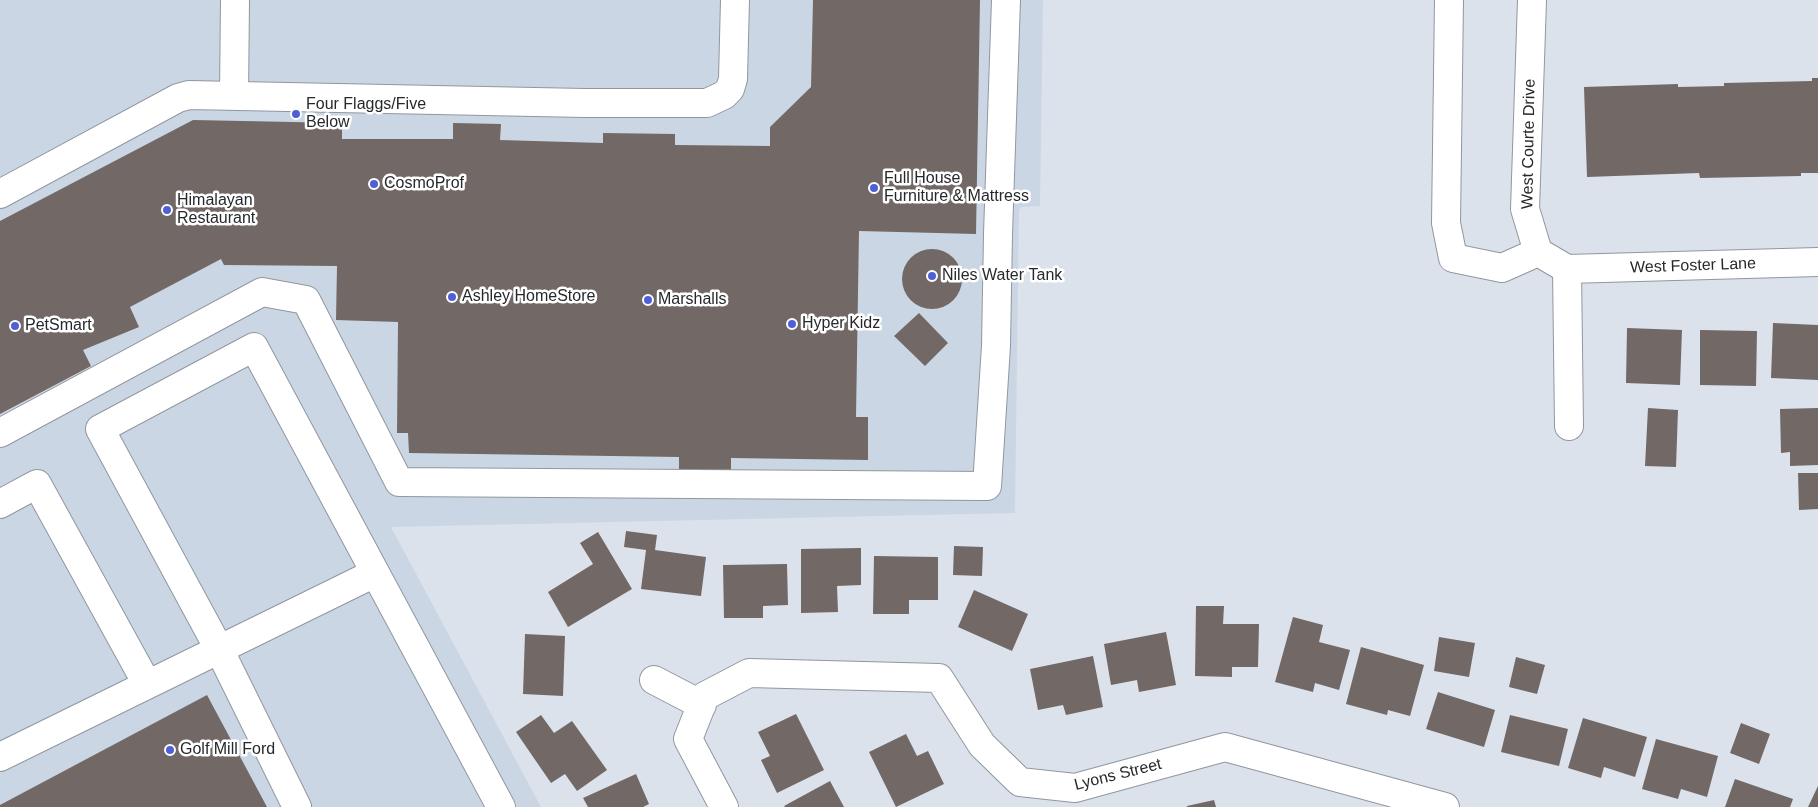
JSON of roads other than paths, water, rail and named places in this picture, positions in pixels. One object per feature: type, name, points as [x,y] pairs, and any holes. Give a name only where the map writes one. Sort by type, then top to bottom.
[{"type":"street","points":[[234,96],[235,0]]},
{"type":"street","points":[[0,194],[180,97],[199,95],[584,103],[707,103],[724,96],[730,89],[733,79],[736,0]]},
{"type":"street","points":[[0,433],[262,292],[306,300],[399,482],[987,486],[996,346],[998,224],[1006,0]]},
{"type":"street","points":[[1449,0],[1446,223],[1453,258],[1502,268],[1538,252],[1567,269],[1569,426]]},
{"type":"street","name":"West Courte Drive","points":[[1532,0],[1525,209],[1538,252]]},
{"type":"street","name":"West Foster Lane","points":[[1567,269],[1818,262]]},
{"type":"street","points":[[297,807],[219,649],[100,429],[254,347],[501,807]]},
{"type":"street","points":[[0,504],[37,484],[147,684]]},
{"type":"street","points":[[0,757],[376,572]]},
{"type":"street","name":"Lyons Street","points":[[724,807],[688,739],[706,696],[749,673],[939,678],[982,745],[1020,782],[1075,788],[1225,748],[1445,807]]},
{"type":"street","points":[[654,680],[702,705]]},
{"type":"place","name":"Four Flaggs/Five Below","points":[[296,114]]},
{"type":"place","name":"CosmoProf","points":[[374,184]]},
{"type":"place","name":"Full House Furniture & Mattress","points":[[874,188]]},
{"type":"place","name":"Himalayan Restaurant","points":[[167,210]]},
{"type":"place","name":"Niles Water Tank","points":[[932,276]]},
{"type":"place","name":"Ashley HomeStore","points":[[452,297]]},
{"type":"place","name":"Marshalls","points":[[648,300]]},
{"type":"place","name":"Hyper Kidz","points":[[792,324]]},
{"type":"place","name":"PetSmart","points":[[15,326]]},
{"type":"place","name":"Golf Mill Ford","points":[[170,750]]}]
